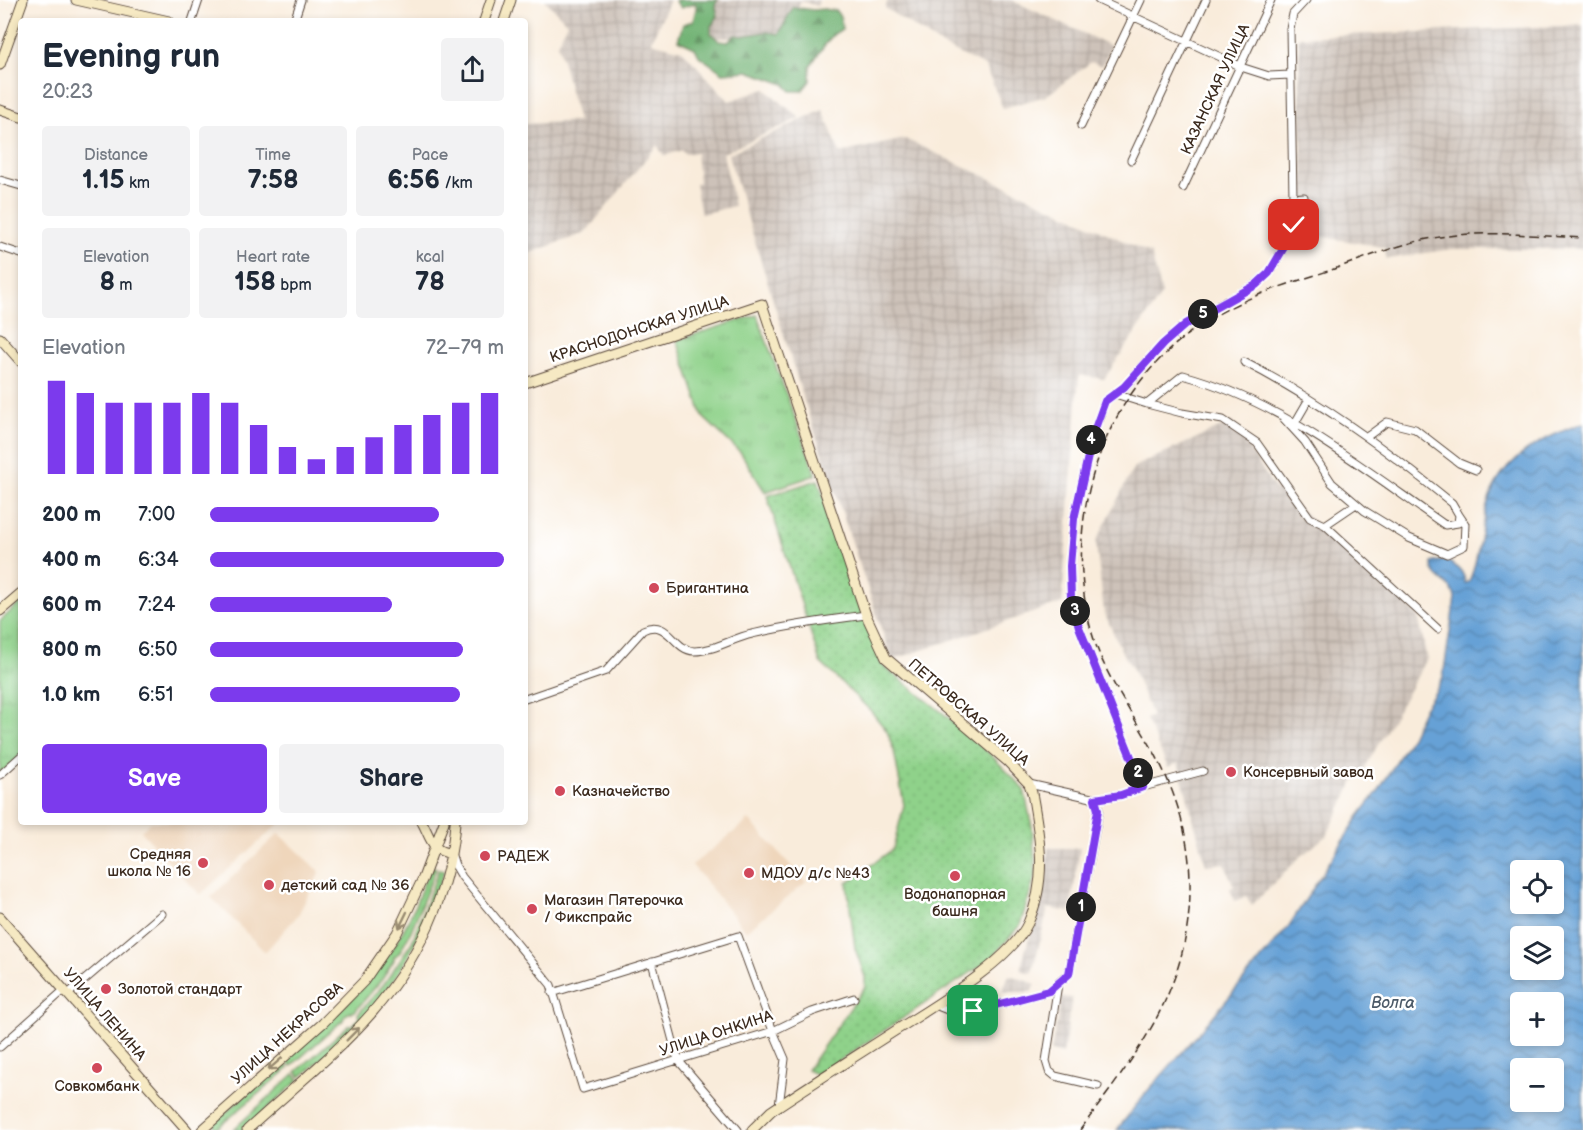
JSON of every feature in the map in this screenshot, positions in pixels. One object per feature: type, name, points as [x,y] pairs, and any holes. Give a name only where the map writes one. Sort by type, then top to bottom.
[{"type":"street","points":[[0,65],[23,0]]},
{"type":"street","points":[[76,0],[156,18]]},
{"type":"street","points":[[193,18],[199,0]]},
{"type":"street","points":[[295,18],[301,0]]},
{"type":"street","points":[[485,18],[491,0]]},
{"type":"street","points":[[505,18],[512,0]]},
{"type":"street","points":[[1098,0],[1241,66],[1269,76],[1290,75]]},
{"type":"street","points":[[1081,126],[1141,0]]},
{"type":"street","points":[[1131,160],[1206,0]]},
{"type":"street","name":"КАЗАНСКАЯ УЛИЦА","points":[[1183,188],[1270,0]]},
{"type":"street","points":[[1143,787],[1079,627],[1071,598],[1070,566],[1078,496],[1093,434],[1105,401],[1124,387],[1163,344],[1186,324],[1256,285],[1269,273],[1283,249],[1294,225],[1295,210],[1290,28],[1293,14],[1306,0]]},
{"type":"street","points":[[0,110],[18,116]]},
{"type":"street","points":[[0,180],[18,185]]},
{"type":"street","points":[[1293,198],[1304,197]]},
{"type":"street","points":[[0,247],[18,253]]},
{"type":"street","name":"КРАСНОДОНСКАЯ УЛИЦА","points":[[528,382],[762,304]]},
{"type":"street","name":"ПЕТРОВСКАЯ УЛИЦА","points":[[752,1130],[779,1106],[935,1005],[1007,952],[1017,942],[1029,921],[1034,908],[1042,864],[1036,813],[1029,784],[1007,761],[886,658],[866,615],[762,304]]},
{"type":"street","points":[[0,338],[18,359]]},
{"type":"street","points":[[1244,362],[1279,380],[1368,436],[1452,503],[1465,524],[1464,546],[1447,554],[1409,538],[1365,511],[1332,483],[1305,442],[1281,415]]},
{"type":"street","points":[[1147,404],[1183,375],[1214,383],[1256,401],[1295,423],[1445,525],[1458,523],[1459,515]]},
{"type":"street","points":[[1115,394],[1182,413],[1223,420],[1257,443],[1310,518],[1324,525],[1438,629]]},
{"type":"street","points":[[1295,423],[1309,399]]},
{"type":"street","points":[[1368,436],[1387,422],[1415,429],[1459,463],[1476,470]]},
{"type":"street","points":[[1324,525],[1356,504]]},
{"type":"street","points":[[0,610],[18,595]]},
{"type":"street","points":[[528,698],[606,671],[643,630],[650,627],[660,627],[688,649],[697,651],[755,633],[804,623],[866,615]]},
{"type":"street","points":[[0,775],[18,759]]},
{"type":"street","points":[[1029,784],[1095,799],[1121,795],[1203,771]]},
{"type":"street","points":[[935,1005],[960,1015],[1049,991],[1069,974],[1098,810],[1095,799]]},
{"type":"street","points":[[423,825],[434,847],[442,853],[451,853]]},
{"type":"street","points":[[247,1130],[347,1040],[390,993],[416,951],[428,926],[448,871],[455,825]]},
{"type":"street","points":[[443,826],[454,834]]},
{"type":"street","name":"УЛИЦА НЕКРАСОВА","points":[[202,1130],[323,1023],[364,981],[397,933],[423,878],[443,826]]},
{"type":"street","points":[[451,853],[462,876],[550,985],[552,993],[738,936],[785,1059],[779,1106]]},
{"type":"street","points":[[0,1047],[66,992],[100,968],[162,914]]},
{"type":"street","name":"УЛИЦА ЛЕНИНА","points":[[0,917],[187,1130]]},
{"type":"street","points":[[652,962],[678,1060],[738,1130]]},
{"type":"street","points":[[1058,984],[1046,1060],[1048,1071],[1055,1076],[1098,1086]]},
{"type":"street","name":"УЛИЦА ОНКИНА","points":[[552,993],[584,1089],[773,1030],[812,1012],[854,998]]},
{"type":"shaded area","points":[[545,0],[670,0],[651,42],[682,50],[729,101],[765,89],[800,118],[723,153],[734,206],[701,214],[695,184],[699,182],[696,152],[685,154],[682,150],[664,156],[657,145],[585,233],[528,254],[528,124],[578,121],[558,44],[567,23]]},
{"type":"shaded area","points":[[708,0],[819,0],[817,6],[801,1],[779,37],[713,38]]},
{"type":"shaded area","points":[[888,0],[1011,0],[1111,46],[1102,66],[1091,62],[1046,96],[1003,108],[985,66],[943,46],[885,8]]},
{"type":"shaded area","points":[[1583,25],[1583,249],[1451,249],[1387,259],[1384,247],[1305,234],[1298,37]]},
{"type":"shaded area","points":[[823,110],[840,153],[905,139],[1151,254],[1162,294],[1104,379],[1079,375],[1062,603],[892,660],[803,397],[728,154]]},
{"type":"shaded area","points":[[1232,422],[1273,486],[1418,616],[1427,659],[1359,778],[1354,781],[1327,835],[1299,858],[1252,905],[1246,896],[1235,901],[1230,889],[1234,886],[1224,863],[1206,865],[1178,763],[1168,768],[1146,719],[1152,716],[1133,669],[1123,654],[1104,612],[1096,542],[1134,467]]},
{"type":"shaded area","name":"МДОУ д/с №43","points":[[749,820],[806,882],[746,931],[692,865]]},
{"type":"shaded area","name":"Средняя школа № 16","points":[[148,825],[278,825],[200,895],[141,831]]},
{"type":"shaded area","name":"детский сад № 36","points":[[279,833],[320,872],[298,915],[265,952],[211,897]]},
{"type":"shaded area","points":[[1048,848],[1080,848],[1070,912],[1048,908],[1032,973],[1020,970],[1040,900]]},
{"type":"shaded area","points":[[1009,975],[1036,984],[1031,992],[1002,992]]},
{"type":"shaded area","points":[[1062,997],[1072,998],[1063,1054],[1051,1051]]},
{"type":"green space","points":[[676,0],[718,0],[715,4],[718,16],[711,26],[711,33],[719,41],[728,42],[735,35],[766,32],[779,34],[793,7],[836,11],[841,18],[842,29],[826,43],[810,66],[810,81],[802,91],[791,91],[784,84],[748,71],[723,73],[699,56],[695,48],[678,40],[683,24],[693,21],[696,3],[681,8]]},
{"type":"green space","points":[[757,315],[816,475],[765,492],[741,453],[703,417],[677,340]]},
{"type":"green space","points":[[818,480],[882,665],[943,713],[992,756],[1024,789],[1032,827],[1036,874],[1020,925],[991,959],[818,1075],[807,1070],[865,987],[865,977],[855,948],[847,883],[893,849],[904,805],[894,751],[887,731],[870,710],[820,662],[767,496]]},
{"type":"green space","points":[[18,605],[18,758],[0,774],[0,621]]},
{"type":"green space","points":[[430,866],[436,868],[411,931],[383,978],[355,1011],[346,1015],[291,1066],[285,1059],[329,1020],[383,962],[410,917]]},
{"type":"green space","points":[[439,869],[444,871],[429,913],[398,974],[356,1027],[301,1077],[296,1072],[359,1018],[358,1014],[384,984],[412,942]]},
{"type":"green space","points":[[283,1062],[289,1068],[216,1129],[213,1124]]},
{"type":"green space","points":[[294,1074],[299,1080],[243,1130],[233,1130]]},
{"type":"water","name":"Волга","points":[[1583,423],[1583,1130],[1117,1130],[1144,1095],[1289,926],[1359,816],[1379,790],[1410,739],[1424,708],[1443,677],[1455,598],[1450,588],[1435,573],[1432,563],[1449,562],[1462,573],[1465,583],[1469,582],[1487,505],[1493,489],[1512,463],[1524,452]]},
{"type":"railway","points":[[1080,1130],[1142,1044],[1172,985],[1182,953],[1188,918],[1190,880],[1186,842],[1171,788],[1155,754],[1113,682],[1099,653],[1089,622],[1082,580],[1082,537],[1088,496],[1099,455],[1117,417],[1140,382],[1168,351],[1217,314],[1266,292],[1427,239],[1494,234],[1583,238]]},
{"type":"place","name":"Бригантина","points":[[654,588]]},
{"type":"place","name":"Консервный завод","points":[[1231,772]]},
{"type":"place","name":"Казначейство","points":[[560,791]]},
{"type":"place","name":"РАДЕЖ","points":[[485,856]]},
{"type":"place","name":"Средняя школа № 16","points":[[203,863]]},
{"type":"place","name":"МДОУ д/с №43","points":[[749,873]]},
{"type":"place","name":"Водонапорная башня","points":[[955,876]]},
{"type":"place","name":"детский сад № 36","points":[[269,885]]},
{"type":"place","name":"Магазин Пятерочка / Фикспрайс","points":[[532,909]]},
{"type":"place","name":"Золотой стандарт","points":[[106,989]]},
{"type":"place","name":"Совкомбанк","points":[[97,1068]]},
{"type":"route","points":[[973,1011],[1049,991],[1069,974],[1098,810],[1095,799],[1121,795],[1143,787],[1079,627],[1071,598],[1070,566],[1074,519],[1093,434],[1105,401],[1124,387],[1163,344],[1186,324],[1256,285],[1269,273],[1294,225]]}]
